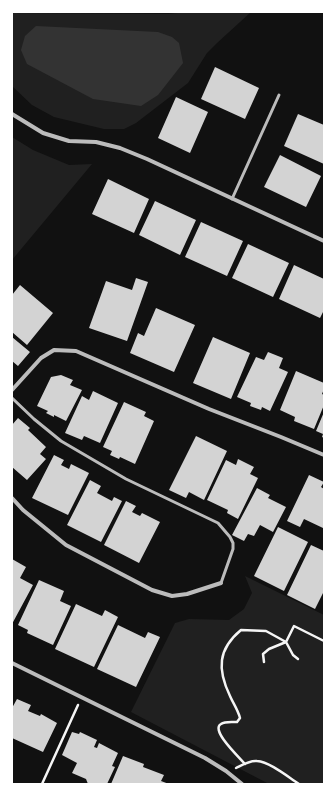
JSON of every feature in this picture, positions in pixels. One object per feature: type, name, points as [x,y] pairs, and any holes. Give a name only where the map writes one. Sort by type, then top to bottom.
[{"type":"street","points":[[12,114],[43,133],[69,141],[96,142],[120,148],[324,241]]},
{"type":"street","points":[[12,390],[41,358],[54,350],[76,351],[209,409],[324,455]]},
{"type":"street","points":[[12,498],[23,510],[66,544],[152,590],[172,596],[187,594],[221,583]]},
{"type":"street","points":[[12,663],[205,758],[226,771],[242,784]]},
{"type":"lane","points":[[232,198],[279,95]]},
{"type":"lane","points":[[12,398],[34,419],[61,441],[126,479],[218,523],[230,538],[233,549],[221,583]]},
{"type":"path","points":[[264,662],[263,654],[269,649],[286,642],[294,626],[324,641]]},
{"type":"path","points":[[245,764],[221,737],[218,730],[218,727],[221,724],[237,722],[240,718],[222,676],[222,656],[232,638],[241,630],[266,631],[286,642],[292,655],[298,659]]},
{"type":"path","points":[[42,784],[82,697]]},
{"type":"path","points":[[226,771],[258,761],[271,766],[299,784]]},
{"type":"shaded area","points":[[187,12],[251,12],[207,53],[188,83],[136,123],[124,129],[104,129],[54,117],[32,105],[12,86],[12,13],[168,14]]},
{"type":"shaded area","points":[[36,26],[158,32],[172,37],[179,43],[183,63],[158,95],[141,106],[93,99],[27,64],[21,50],[25,36]]},
{"type":"shaded area","points":[[12,137],[33,150],[69,165],[92,164],[12,260]]},
{"type":"shaded area","points":[[245,576],[324,615],[324,784],[269,784],[131,712],[175,623],[189,619],[229,620],[244,609],[252,593]]},
{"type":"building","points":[[215,67],[259,88],[245,119],[201,99]]},
{"type":"building","points":[[176,97],[208,112],[190,153],[158,138]]},
{"type":"building","points":[[298,114],[324,125],[324,164],[284,146]]},
{"type":"building","points":[[280,155],[321,176],[306,207],[264,187]]},
{"type":"building","points":[[108,179],[149,199],[134,233],[92,214]]},
{"type":"building","points":[[155,201],[196,220],[180,255],[139,235]]},
{"type":"building","points":[[201,222],[243,241],[227,276],[185,257]]},
{"type":"building","points":[[248,244],[289,263],[273,297],[232,278]]},
{"type":"building","points":[[294,265],[324,279],[324,310],[320,318],[279,299]]},
{"type":"building","points":[[136,278],[148,282],[127,341],[89,328],[106,281],[132,290]]},
{"type":"building","points":[[20,285],[53,313],[27,345],[12,332],[12,295]]},
{"type":"building","points":[[156,308],[195,325],[174,372],[130,353],[138,333],[144,336]]},
{"type":"building","points":[[12,337],[30,352],[18,366],[12,361]]},
{"type":"building","points":[[213,337],[250,353],[231,399],[193,383]]},
{"type":"building","points":[[268,352],[283,358],[279,368],[288,372],[270,411],[262,407],[261,410],[250,406],[251,403],[237,397],[256,357],[264,360]]},
{"type":"building","points":[[296,371],[324,383],[322,394],[324,395],[324,405],[314,429],[294,421],[295,417],[280,410]]},
{"type":"building","points":[[61,375],[73,380],[70,385],[82,390],[66,421],[46,413],[48,411],[37,406],[51,377]]},
{"type":"building","points":[[93,391],[118,403],[100,443],[84,436],[82,440],[65,433],[82,396],[89,400]]},
{"type":"building","points":[[124,402],[146,412],[144,416],[154,421],[135,464],[120,457],[119,459],[110,455],[112,451],[103,447]]},
{"type":"building","points":[[324,412],[324,438],[322,437],[323,434],[316,431]]},
{"type":"building","points":[[18,418],[30,428],[28,430],[46,447],[40,454],[46,459],[27,480],[12,467],[12,425]]},
{"type":"building","points":[[196,436],[227,451],[204,500],[189,492],[186,498],[169,490]]},
{"type":"building","points":[[54,455],[64,460],[61,465],[69,469],[71,464],[89,473],[68,515],[32,498]]},
{"type":"building","points":[[238,459],[254,467],[250,474],[258,478],[238,519],[227,513],[228,510],[207,500],[226,460],[236,465]]},
{"type":"building","points":[[309,475],[324,482],[321,487],[324,489],[323,528],[304,519],[300,527],[287,521]]},
{"type":"building","points":[[90,480],[101,486],[97,493],[112,501],[114,497],[122,501],[101,542],[67,525]]},
{"type":"building","points":[[257,488],[270,495],[268,498],[286,507],[273,532],[260,525],[254,536],[248,534],[244,541],[232,535]]},
{"type":"building","points":[[126,501],[136,506],[132,512],[140,516],[142,513],[160,522],[139,563],[104,545]]},
{"type":"building","points":[[278,527],[308,542],[284,591],[254,576]]},
{"type":"building","points":[[311,545],[324,551],[324,591],[315,609],[287,595]]},
{"type":"building","points":[[12,559],[26,567],[20,578],[33,585],[12,624]]},
{"type":"building","points":[[39,580],[64,591],[60,601],[71,606],[53,645],[27,633],[28,630],[18,625]]},
{"type":"building","points":[[76,604],[102,616],[105,610],[118,617],[94,667],[55,649]]},
{"type":"building","points":[[118,625],[145,638],[148,632],[160,637],[136,687],[97,669]]},
{"type":"building","points":[[17,699],[31,705],[28,711],[40,716],[41,714],[57,723],[43,752],[12,738],[12,708]]},
{"type":"building","points":[[72,732],[79,734],[80,732],[97,740],[94,747],[97,748],[99,743],[118,753],[112,766],[115,767],[107,784],[88,784],[86,779],[72,773],[77,763],[62,755]]},
{"type":"building","points":[[123,756],[144,764],[143,767],[164,775],[161,781],[169,784],[111,784]]}]
